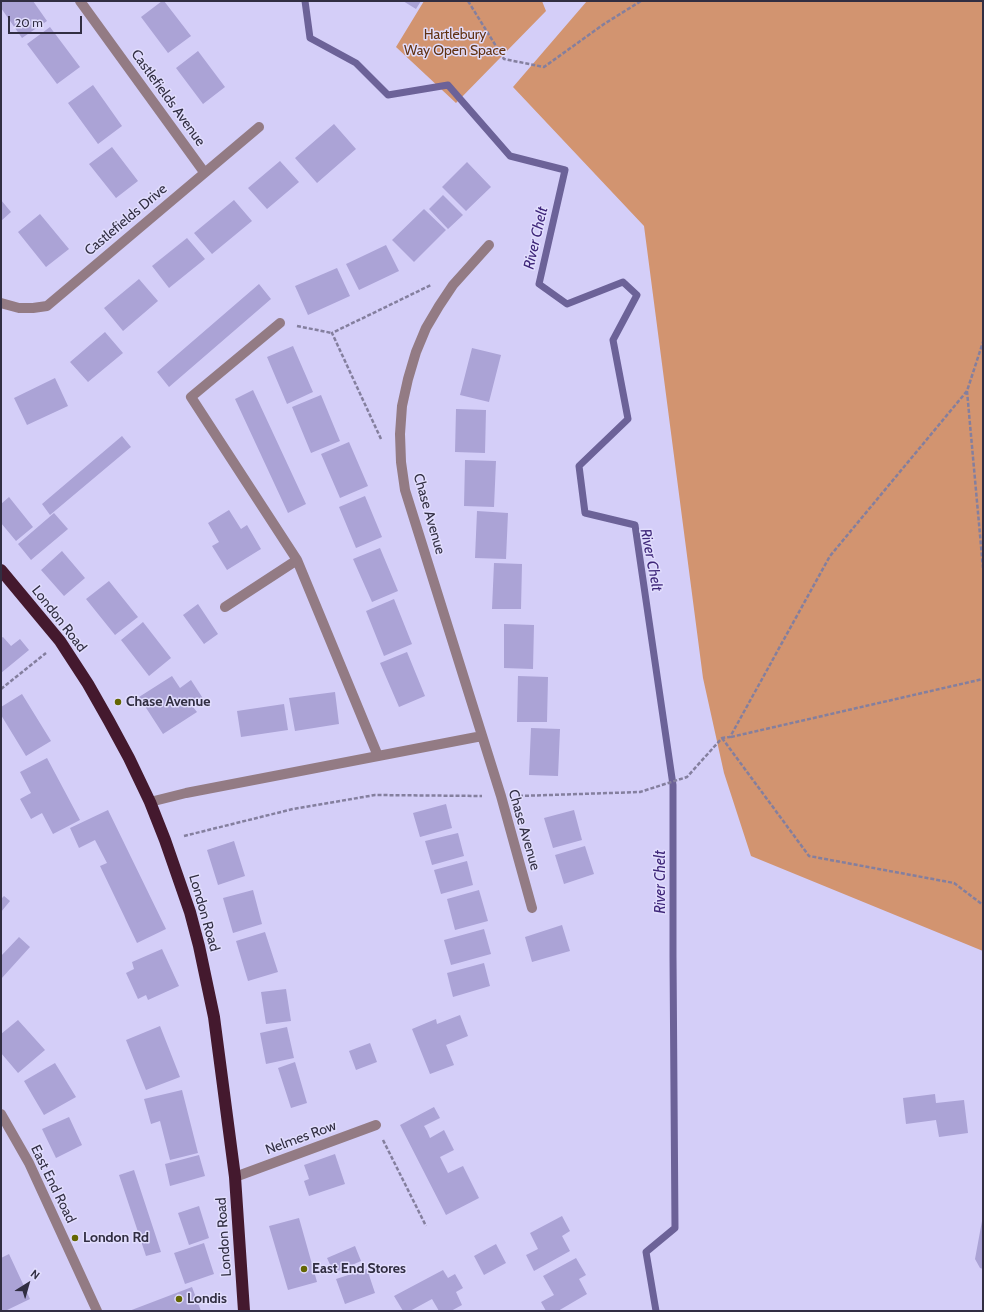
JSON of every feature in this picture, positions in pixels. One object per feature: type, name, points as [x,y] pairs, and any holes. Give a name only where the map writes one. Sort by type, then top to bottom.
[{"type":"highway","name":"London Road","points":[[1,570],[60,641],[110,721],[150,802],[190,912],[211,995],[235,1177],[244,1311]]},
{"type":"street","name":"Castlefields Avenue","points":[[80,1],[204,172]]},
{"type":"street","name":"Castlefields Drive","points":[[1,303],[19,308],[47,306],[259,127]]},
{"type":"street","name":"Chase Avenue","points":[[489,245],[454,285],[439,306],[426,328],[416,352],[402,406],[400,434],[401,462],[405,490],[501,796],[532,908]]},
{"type":"street","points":[[280,323],[192,397],[296,560],[378,756]]},
{"type":"street","points":[[225,607],[296,560]]},
{"type":"street","points":[[150,802],[186,793],[482,736]]},
{"type":"street","name":"East End Road","points":[[1,1114],[29,1163],[97,1311]]},
{"type":"street","name":"Nelmes Row","points":[[235,1177],[376,1125]]},
{"type":"path","points":[[468,1],[504,59],[544,67],[604,24],[641,1]]},
{"type":"path","points":[[280,323],[332,333],[436,283]]},
{"type":"path","points":[[332,333],[382,440]]},
{"type":"path","points":[[983,342],[968,391],[983,568]]},
{"type":"path","points":[[730,737],[830,556],[968,391]]},
{"type":"path","points":[[1,689],[60,641]]},
{"type":"path","points":[[165,840],[293,809],[375,795],[501,796],[640,792],[687,777],[722,738],[983,679]]},
{"type":"path","points":[[722,738],[810,856],[954,883],[983,905]]},
{"type":"path","points":[[376,1125],[426,1226]]},
{"type":"green space","name":"Hartlebury Way Open Space","points":[[424,1],[542,1],[546,11],[456,103],[396,47]]},
{"type":"green space","points":[[587,1],[983,1],[983,951],[751,856],[724,773],[703,678],[644,226],[513,87]]},
{"type":"building","points":[[1,1],[33,1],[47,21],[22,38],[1,8]]},
{"type":"building","points":[[164,1],[191,36],[168,53],[141,17]]},
{"type":"building","points":[[403,1],[421,1],[416,9]]},
{"type":"building","points":[[50,27],[80,67],[57,84],[27,44]]},
{"type":"building","points":[[198,51],[225,87],[203,104],[176,68]]},
{"type":"building","points":[[93,85],[122,126],[98,144],[68,103]]},
{"type":"building","points":[[334,124],[356,149],[317,183],[295,158]]},
{"type":"building","points":[[112,147],[138,181],[116,198],[89,164]]},
{"type":"building","points":[[280,161],[299,182],[267,209],[248,188]]},
{"type":"building","points":[[467,162],[491,187],[466,211],[442,187]]},
{"type":"building","points":[[443,195],[463,215],[448,229],[429,209]]},
{"type":"building","points":[[1,200],[11,212],[1,221]]},
{"type":"building","points":[[234,200],[252,221],[212,254],[194,233]]},
{"type":"building","points":[[424,209],[446,230],[414,262],[392,240]]},
{"type":"building","points":[[40,214],[69,249],[46,267],[18,232]]},
{"type":"building","points":[[187,238],[205,259],[169,288],[152,266]]},
{"type":"building","points":[[386,245],[399,271],[359,290],[346,264]]},
{"type":"building","points":[[337,268],[350,296],[308,315],[295,286]]},
{"type":"building","points":[[139,279],[158,301],[123,331],[104,308]]},
{"type":"building","points":[[259,284],[271,299],[169,387],[157,372]]},
{"type":"building","points":[[105,332],[123,353],[88,382],[70,362]]},
{"type":"building","points":[[293,346],[313,392],[287,404],[267,357]]},
{"type":"building","points":[[472,348],[501,355],[489,402],[460,395]]},
{"type":"building","points":[[55,378],[68,406],[27,425],[14,398]]},
{"type":"building","points":[[253,390],[306,504],[288,513],[235,399]]},
{"type":"building","points":[[321,395],[340,441],[311,453],[292,407]]},
{"type":"building","points":[[456,409],[486,410],[485,453],[455,452]]},
{"type":"building","points":[[122,436],[131,447],[50,515],[42,504]]},
{"type":"building","points":[[349,442],[368,486],[340,498],[321,454]]},
{"type":"building","points":[[465,460],[496,461],[494,507],[464,506]]},
{"type":"building","points":[[365,496],[382,537],[356,548],[339,507]]},
{"type":"building","points":[[9,497],[33,527],[16,541],[1,523],[1,504]]},
{"type":"building","points":[[229,510],[241,529],[247,525],[261,549],[227,570],[212,546],[219,542],[208,523]]},
{"type":"building","points":[[477,511],[508,513],[506,559],[475,558]]},
{"type":"building","points":[[54,513],[68,529],[31,560],[18,544]]},
{"type":"building","points":[[380,548],[398,591],[372,602],[353,559]]},
{"type":"building","points":[[62,551],[85,578],[64,596],[41,570]]},
{"type":"building","points":[[494,563],[522,564],[521,609],[492,609]]},
{"type":"building","points":[[109,581],[138,617],[115,635],[86,599]]},
{"type":"building","points":[[394,599],[412,644],[384,656],[366,611]]},
{"type":"building","points":[[198,604],[218,634],[204,644],[183,615]]},
{"type":"building","points":[[143,622],[171,658],[149,676],[121,640]]},
{"type":"building","points":[[504,624],[534,625],[533,669],[504,668]]},
{"type":"building","points":[[3,637],[11,646],[20,639],[29,650],[1,673],[1,638]]},
{"type":"building","points":[[407,652],[425,696],[399,707],[380,663]]},
{"type":"building","points":[[172,676],[180,688],[191,680],[204,700],[193,707],[197,712],[163,734],[139,697]]},
{"type":"building","points":[[518,676],[548,677],[547,722],[517,722]]},
{"type":"building","points":[[335,692],[339,724],[295,731],[289,698]]},
{"type":"building","points":[[22,694],[51,741],[26,756],[1,715],[1,707]]},
{"type":"building","points":[[284,704],[288,730],[241,737],[237,711]]},
{"type":"building","points":[[531,728],[560,729],[558,776],[529,775]]},
{"type":"building","points":[[47,758],[80,820],[53,834],[42,813],[31,819],[20,799],[31,793],[20,772]]},
{"type":"building","points":[[446,804],[452,828],[420,837],[413,813]]},
{"type":"building","points":[[108,810],[166,929],[137,943],[100,866],[107,863],[95,840],[79,848],[70,828]]},
{"type":"building","points":[[574,810],[582,840],[553,848],[544,818]]},
{"type":"building","points":[[458,833],[464,856],[432,865],[425,841]]},
{"type":"building","points":[[234,841],[245,876],[218,885],[207,850]]},
{"type":"building","points":[[585,846],[594,874],[564,884],[555,855]]},
{"type":"building","points":[[467,861],[473,885],[441,894],[434,870]]},
{"type":"building","points":[[253,890],[262,924],[233,933],[223,898]]},
{"type":"building","points":[[479,890],[488,921],[455,930],[447,899]]},
{"type":"building","points":[[4,896],[10,901],[1,912],[1,899]]},
{"type":"building","points":[[562,925],[570,951],[532,962],[525,937]]},
{"type":"building","points":[[484,929],[491,954],[451,965],[444,940]]},
{"type":"building","points":[[265,932],[278,972],[248,981],[236,941]]},
{"type":"building","points":[[19,937],[30,947],[1,979],[1,956]]},
{"type":"building","points":[[162,949],[179,986],[148,1000],[146,995],[138,999],[126,973],[134,969],[132,962]]},
{"type":"building","points":[[484,963],[490,986],[453,997],[447,973]]},
{"type":"building","points":[[286,989],[291,1021],[266,1024],[261,992]]},
{"type":"building","points":[[460,1015],[468,1036],[446,1045],[454,1065],[430,1074],[412,1029],[436,1019],[437,1024]]},
{"type":"building","points":[[18,1020],[45,1050],[18,1073],[1,1053],[1,1034]]},
{"type":"building","points":[[160,1026],[180,1077],[146,1090],[126,1040]]},
{"type":"building","points":[[287,1027],[294,1058],[266,1064],[260,1033]]},
{"type":"building","points":[[370,1043],[377,1062],[356,1070],[349,1051]]},
{"type":"building","points":[[295,1062],[307,1103],[291,1108],[278,1068]]},
{"type":"building","points":[[55,1063],[76,1097],[44,1115],[24,1081]]},
{"type":"building","points":[[182,1090],[198,1153],[170,1160],[160,1121],[151,1124],[144,1099]]},
{"type":"building","points":[[935,1094],[936,1103],[964,1100],[968,1133],[939,1137],[936,1120],[906,1124],[903,1098]]},
{"type":"building","points":[[434,1107],[440,1118],[424,1126],[430,1138],[444,1130],[454,1150],[440,1157],[448,1173],[463,1166],[479,1198],[446,1215],[400,1125]]},
{"type":"building","points":[[69,1117],[82,1145],[56,1158],[42,1129]]},
{"type":"building","points":[[335,1154],[345,1184],[309,1196],[304,1181],[309,1179],[304,1165]]},
{"type":"building","points":[[199,1155],[205,1176],[170,1186],[165,1164]]},
{"type":"building","points":[[134,1170],[161,1252],[146,1256],[119,1175]]},
{"type":"building","points":[[199,1206],[209,1238],[189,1245],[178,1213]]},
{"type":"building","points":[[562,1216],[570,1231],[562,1236],[570,1251],[534,1271],[526,1255],[538,1249],[530,1233]]},
{"type":"building","points":[[299,1218],[317,1282],[288,1290],[269,1226]]},
{"type":"building","points":[[982,1221],[983,1269],[980,1268],[975,1259]]},
{"type":"building","points":[[204,1243],[214,1274],[185,1284],[174,1253]]},
{"type":"building","points":[[496,1244],[506,1263],[484,1275],[474,1256]]},
{"type":"building","points":[[355,1246],[361,1261],[334,1273],[327,1258]]},
{"type":"building","points":[[9,1254],[30,1299],[5,1311],[1,1311],[1,1258]]},
{"type":"building","points":[[576,1258],[586,1275],[579,1279],[587,1294],[558,1311],[546,1311],[541,1302],[554,1295],[543,1276]]},
{"type":"building","points":[[367,1269],[375,1293],[345,1304],[336,1279]]},
{"type":"building","points":[[443,1270],[448,1278],[455,1274],[463,1288],[456,1292],[462,1305],[451,1311],[439,1311],[432,1299],[410,1311],[403,1311],[394,1296]]},
{"type":"building","name":"Londis","points":[[192,1287],[201,1311],[129,1311]]},
{"type":"waterway","name":"River Chelt","points":[[305,1],[310,38],[356,63],[388,95],[448,85],[510,156],[565,170],[539,284],[567,304],[623,282],[637,295],[613,340],[628,419],[579,466],[585,513],[635,525],[673,785],[675,1228],[646,1252],[656,1311]]},
{"type":"place","name":"Chase Avenue","points":[[118,702]]},
{"type":"place","name":"London Rd","points":[[75,1238]]},
{"type":"place","name":"East End Stores","points":[[304,1269]]},
{"type":"place","name":"Londis","points":[[179,1299]]}]
